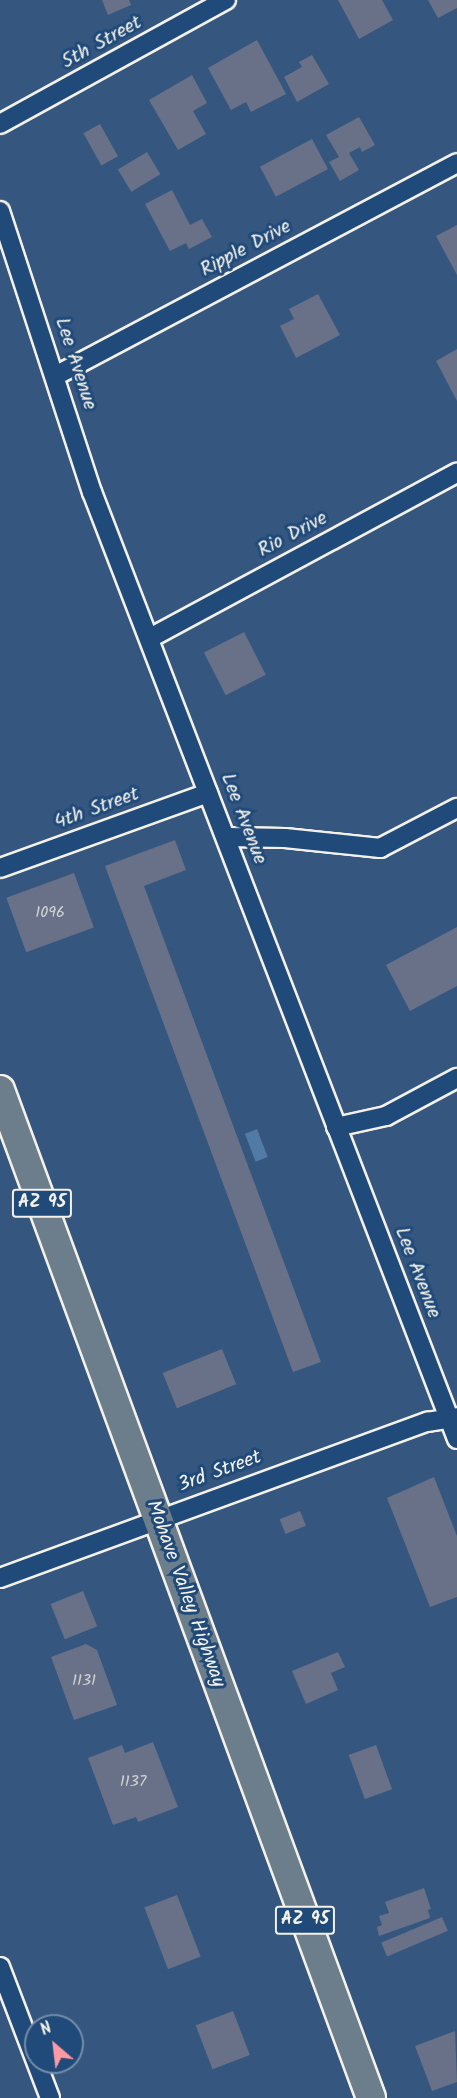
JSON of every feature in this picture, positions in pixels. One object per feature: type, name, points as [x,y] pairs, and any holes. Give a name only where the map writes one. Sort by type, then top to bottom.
[{"type":"highway","name":"Mohave Valley Highway","points":[[0,1090],[371,2098]]},
{"type":"street","name":"5th Street","points":[[0,124],[218,2]]},
{"type":"street","name":"Ripple Drive","points":[[55,376],[457,163]]},
{"type":"street","name":"Lee Avenue","points":[[0,211],[92,492],[227,837],[336,1127],[453,1418],[457,1439]]},
{"type":"street","name":"Rio Drive","points":[[150,638],[457,472]]},
{"type":"street","name":"4th Street","points":[[0,868],[208,792]]},
{"type":"street","points":[[227,837],[285,838],[380,848],[457,808]]},
{"type":"street","points":[[336,1127],[386,1116],[457,1078]]},
{"type":"street","name":"3rd Street","points":[[0,1578],[427,1422],[453,1418]]},
{"type":"street","points":[[0,1967],[50,2098]]},
{"type":"water","points":[[257,1129],[268,1157],[256,1162],[245,1134]]},
{"type":"building","points":[[102,0],[129,0],[131,5],[108,15]]},
{"type":"building","points":[[338,0],[382,0],[393,20],[359,39]]},
{"type":"building","points":[[428,0],[457,0],[457,8],[438,18]]},
{"type":"building","points":[[257,40],[286,94],[251,112],[246,102],[231,110],[208,68]]},
{"type":"building","points":[[312,55],[329,84],[297,102],[284,77],[302,67],[299,62]]},
{"type":"building","points":[[192,75],[207,103],[193,111],[206,134],[178,150],[149,100]]},
{"type":"building","points":[[359,117],[375,145],[362,152],[360,147],[349,153],[359,170],[340,181],[329,162],[339,157],[326,135]]},
{"type":"building","points":[[100,124],[118,156],[101,166],[83,133]]},
{"type":"building","points":[[312,139],[328,169],[276,197],[260,167]]},
{"type":"building","points":[[147,152],[160,174],[131,192],[118,170]]},
{"type":"building","points":[[172,190],[190,225],[202,219],[212,237],[189,249],[186,243],[170,251],[145,204]]},
{"type":"building","points":[[457,225],[457,275],[436,236]]},
{"type":"building","points":[[318,294],[340,335],[296,358],[280,326],[294,319],[289,309]]},
{"type":"building","points":[[457,349],[457,401],[436,361]]},
{"type":"building","points":[[244,632],[266,675],[226,695],[204,652]]},
{"type":"building","points":[[175,840],[186,870],[144,886],[321,1362],[293,1372],[105,866]]},
{"type":"building","points":[[74,873],[94,928],[26,952],[6,898]]},
{"type":"building","points":[[457,927],[457,986],[410,1011],[386,965]]},
{"type":"building","points":[[222,1349],[236,1384],[177,1408],[163,1373]]},
{"type":"building","points":[[434,1477],[457,1536],[457,1597],[430,1607],[387,1498]]},
{"type":"building","points":[[300,1511],[306,1526],[286,1534],[280,1519]]},
{"type":"building","points":[[83,1591],[97,1626],[65,1639],[51,1604]]},
{"type":"building","points":[[86,1644],[97,1650],[117,1705],[74,1720],[51,1657]]},
{"type":"building","points":[[338,1652],[345,1667],[331,1673],[338,1690],[306,1704],[292,1671]]},
{"type":"building","points":[[153,1742],[178,1807],[138,1822],[136,1817],[113,1825],[88,1758],[122,1745],[125,1753]]},
{"type":"building","points":[[376,1745],[392,1789],[365,1799],[349,1755]]},
{"type":"building","points":[[424,1888],[431,1909],[428,1910],[430,1918],[379,1936],[377,1927],[382,1925],[379,1916],[389,1913],[385,1902]]},
{"type":"building","points":[[177,1895],[201,1957],[168,1969],[144,1908]]},
{"type":"building","points":[[442,1917],[448,1931],[387,1957],[381,1943]]},
{"type":"building","points":[[233,2011],[250,2055],[213,2069],[196,2025]]},
{"type":"building","points":[[455,2031],[457,2082],[432,2091],[415,2046]]}]
